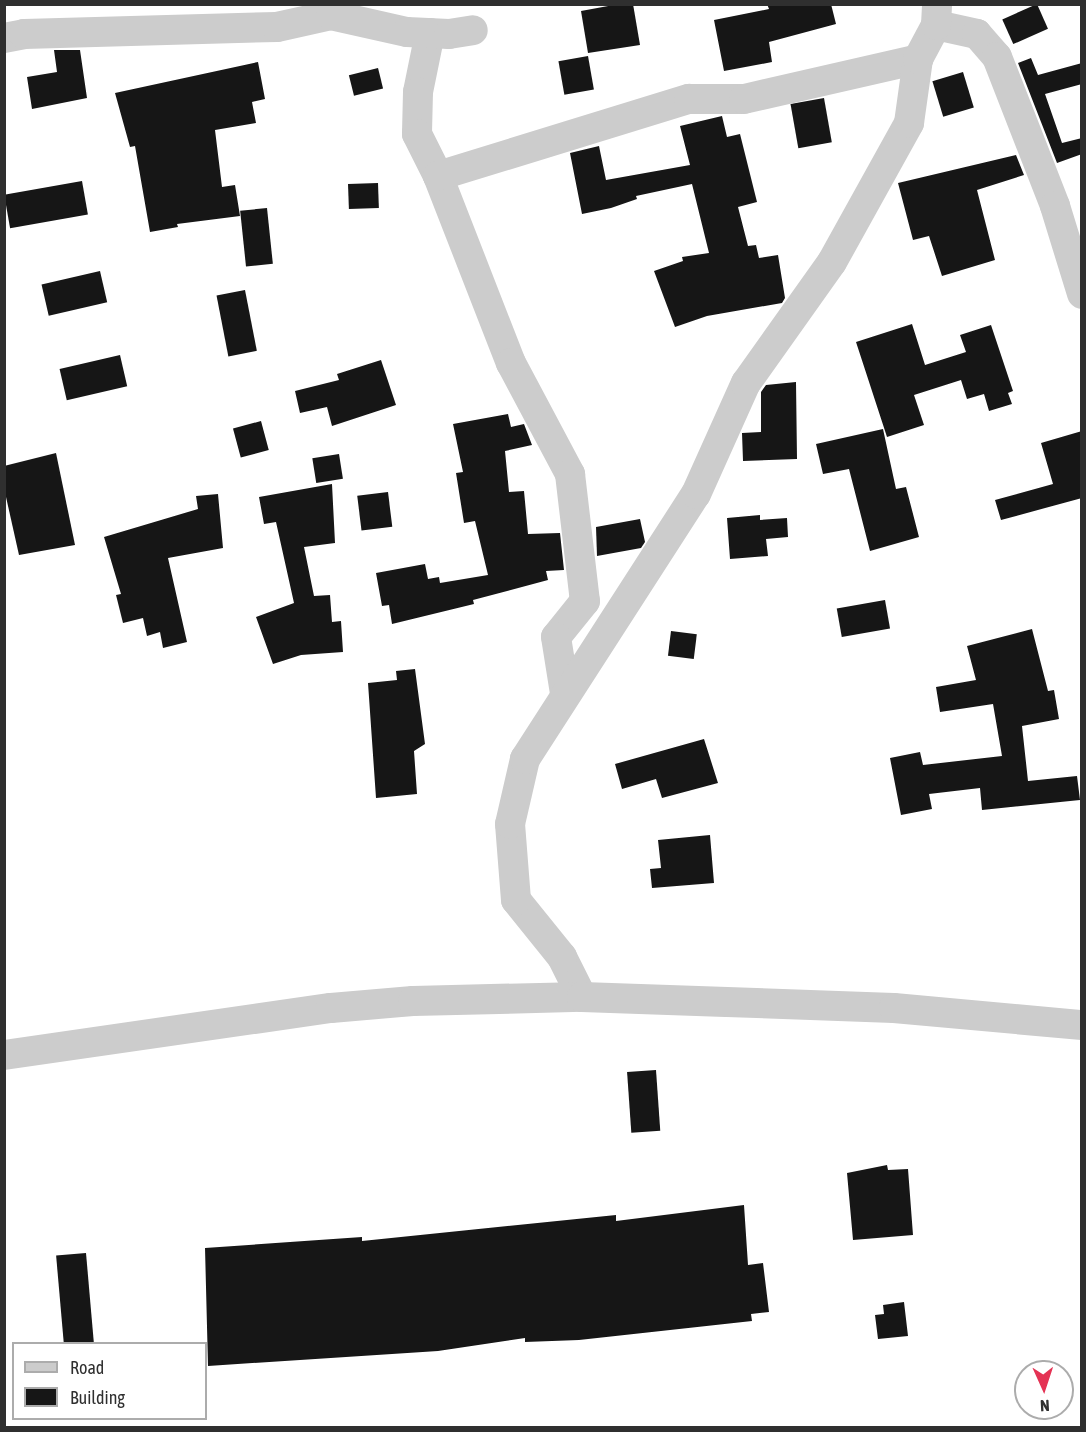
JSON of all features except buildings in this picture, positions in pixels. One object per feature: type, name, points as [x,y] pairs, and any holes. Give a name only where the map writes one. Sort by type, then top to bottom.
[{"type":"street","points":[[4,38],[24,34],[277,27],[331,15],[430,33],[473,30]]},
{"type":"street","points":[[582,997],[562,957],[516,900],[510,824],[525,759],[565,693],[639,587],[696,494],[746,383],[843,242],[909,123],[918,59],[937,15],[977,34],[997,57],[1055,206],[1082,294]]},
{"type":"street","points":[[430,33],[418,92],[417,134],[438,176],[511,363],[570,474],[585,601],[556,637],[565,693]]},
{"type":"street","points":[[438,176],[688,99],[744,99],[918,59]]},
{"type":"street","points":[[4,1055],[331,1008],[413,1001],[582,997],[894,1008],[1082,1025]]}]
